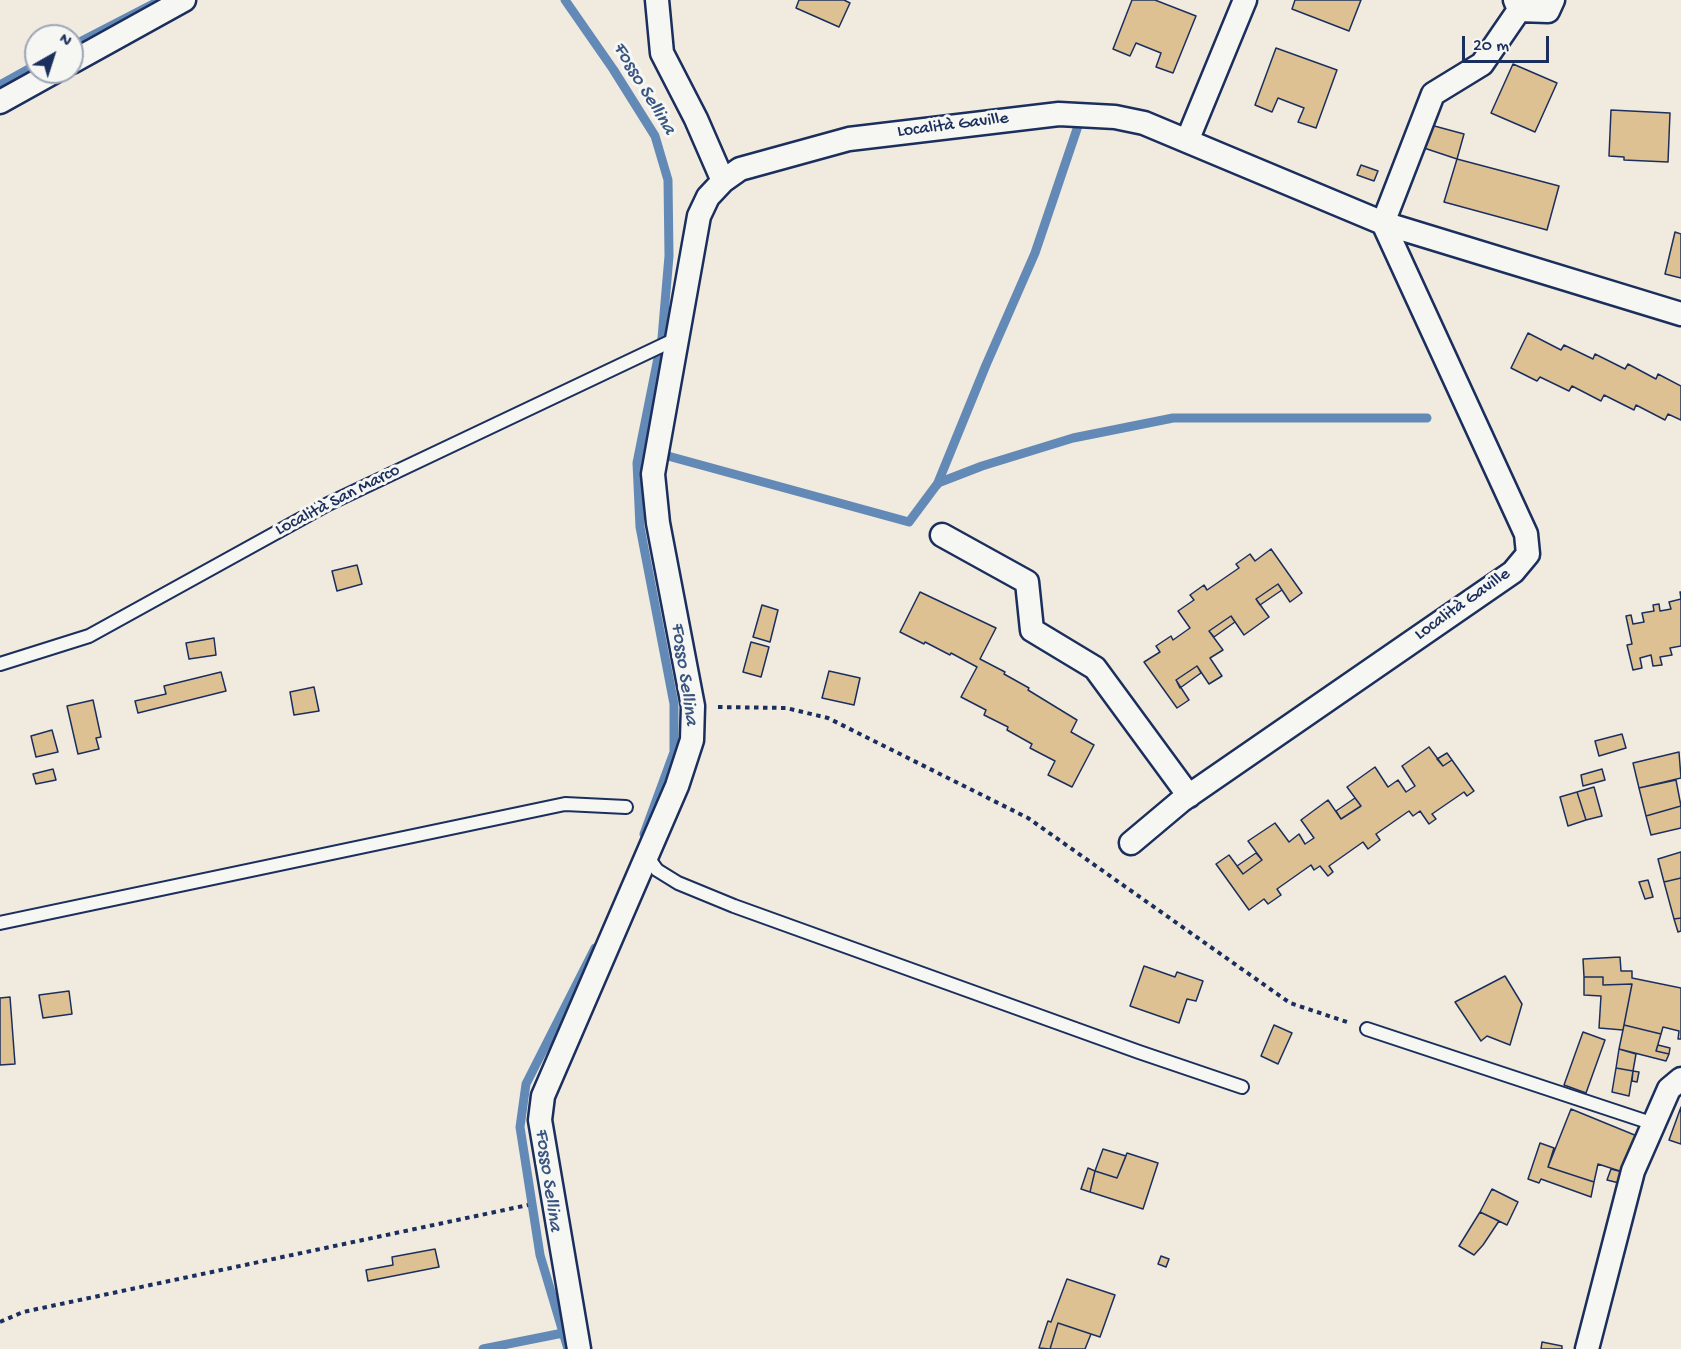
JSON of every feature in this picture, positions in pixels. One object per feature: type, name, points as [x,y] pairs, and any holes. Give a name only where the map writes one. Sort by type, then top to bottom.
[{"type":"street","points":[[84,55],[184,0]]},
{"type":"street","points":[[579,1349],[540,1120],[543,1096],[677,786],[692,740],[693,706],[658,523],[653,474],[699,216],[708,196],[723,181],[696,119],[662,52],[657,0]]},
{"type":"street","points":[[1187,141],[1245,0]]},
{"type":"street","points":[[1383,223],[1433,94],[1482,64],[1517,5],[1548,11],[1553,0]]},
{"type":"street","points":[[0,102],[32,84]]},
{"type":"street","name":"Località Gaville","points":[[723,181],[740,169],[849,139],[1032,116],[1087,114],[1115,117],[1144,123],[1383,223],[1681,314]]},
{"type":"street","name":"Località Gaville","points":[[1131,843],[1189,795],[1513,572],[1528,554],[1526,534],[1383,223]]},
{"type":"street","points":[[942,535],[1027,582],[1032,630],[1095,668],[1189,795]]},
{"type":"street","points":[[1587,1349],[1633,1172],[1669,1089],[1681,1079]]},
{"type":"lane","name":"Località San Marco","points":[[0,664],[89,636],[328,504],[678,338]]},
{"type":"lane","points":[[0,923],[565,804],[626,807]]},
{"type":"lane","points":[[647,856],[657,870],[678,884],[734,906],[1242,1087]]},
{"type":"lane","points":[[1367,1029],[1654,1124]]},
{"type":"path","points":[[693,706],[786,708],[828,718],[1028,818],[1290,1003],[1367,1029]]},
{"type":"path","points":[[0,1322],[23,1312],[553,1200]]},
{"type":"building","points":[[799,0],[844,0],[850,3],[839,27],[796,8]]},
{"type":"building","points":[[1132,0],[1155,0],[1196,16],[1173,73],[1156,67],[1161,53],[1136,43],[1130,56],[1113,49]]},
{"type":"building","points":[[1295,0],[1361,0],[1349,31],[1292,9]]},
{"type":"building","points":[[1276,48],[1337,70],[1316,128],[1298,122],[1304,108],[1278,98],[1272,112],[1255,105]]},
{"type":"building","points":[[1513,64],[1557,83],[1535,132],[1491,113]]},
{"type":"building","points":[[1611,110],[1670,113],[1668,162],[1624,160],[1624,157],[1609,156]]},
{"type":"building","points":[[1427,124],[1464,134],[1457,159],[1424,148]]},
{"type":"building","points":[[1457,159],[1559,186],[1547,230],[1444,202]]},
{"type":"building","points":[[1361,165],[1378,171],[1374,181],[1357,175]]},
{"type":"building","points":[[1675,232],[1681,234],[1681,278],[1665,274]]},
{"type":"building","points":[[1528,333],[1561,350],[1564,345],[1593,359],[1595,354],[1625,369],[1628,364],[1656,379],[1658,374],[1681,386],[1681,420],[1668,414],[1665,420],[1636,405],[1634,410],[1604,395],[1601,401],[1572,386],[1569,391],[1540,377],[1537,381],[1511,368]]},
{"type":"building","points":[[1271,549],[1302,593],[1290,602],[1278,584],[1256,599],[1269,617],[1244,635],[1231,616],[1209,631],[1223,650],[1210,658],[1222,676],[1209,684],[1197,666],[1176,680],[1189,700],[1177,708],[1144,662],[1160,652],[1156,646],[1171,636],[1173,640],[1190,628],[1178,611],[1194,600],[1190,595],[1204,585],[1207,590],[1239,568],[1236,564],[1250,554],[1255,561]]},
{"type":"building","points":[[357,565],[362,584],[337,591],[332,571]]},
{"type":"building","points":[[1278,584],[1282,590],[1260,605],[1256,599]]},
{"type":"building","points":[[920,592],[996,628],[980,659],[1005,672],[1004,674],[1029,688],[1028,690],[1077,720],[1071,732],[1094,745],[1072,787],[1048,775],[1055,761],[1030,748],[1032,744],[1007,730],[1008,727],[984,715],[986,710],[961,697],[977,667],[951,653],[950,655],[900,632]]},
{"type":"building","points":[[1681,599],[1681,646],[1670,648],[1672,655],[1660,657],[1662,665],[1653,666],[1651,655],[1640,658],[1642,668],[1633,670],[1627,645],[1632,644],[1626,616],[1631,615],[1633,624],[1644,622],[1642,613],[1654,611],[1653,605],[1659,604],[1660,611],[1671,609],[1669,602]]},
{"type":"building","points":[[762,605],[778,610],[770,642],[753,637]]},
{"type":"building","points":[[1231,616],[1235,622],[1214,637],[1209,631]]},
{"type":"building","points":[[214,638],[216,655],[189,659],[186,643]]},
{"type":"building","points":[[751,642],[769,647],[761,677],[743,672]]},
{"type":"building","points":[[1197,666],[1201,673],[1180,688],[1176,680]]},
{"type":"building","points":[[829,671],[860,678],[854,705],[822,698]]},
{"type":"building","points":[[221,672],[226,691],[138,713],[135,701],[166,694],[164,686]]},
{"type":"building","points":[[314,687],[319,711],[294,715],[290,692]]},
{"type":"building","points":[[93,700],[101,737],[96,738],[99,749],[78,754],[67,706]]},
{"type":"building","points":[[52,730],[58,752],[36,757],[31,736]]},
{"type":"building","points":[[1622,734],[1626,748],[1599,756],[1595,741]]},
{"type":"building","points":[[1429,747],[1443,766],[1452,760],[1474,791],[1467,796],[1464,792],[1432,814],[1436,819],[1429,824],[1420,811],[1413,816],[1409,811],[1376,834],[1380,840],[1368,849],[1363,842],[1329,866],[1333,872],[1328,876],[1320,866],[1314,870],[1311,865],[1277,889],[1281,895],[1268,904],[1264,899],[1249,910],[1216,864],[1229,855],[1243,874],[1262,860],[1248,841],[1275,823],[1289,842],[1299,834],[1305,844],[1314,838],[1301,820],[1328,800],[1341,819],[1361,806],[1347,787],[1375,767],[1388,787],[1398,780],[1406,792],[1415,786],[1402,766]]},
{"type":"building","points":[[1679,752],[1681,778],[1639,788],[1633,763]]},
{"type":"building","points":[[1447,753],[1452,760],[1443,766],[1437,759]]},
{"type":"building","points":[[53,769],[56,780],[36,784],[33,774]]},
{"type":"building","points":[[1602,769],[1605,780],[1583,786],[1581,775]]},
{"type":"building","points":[[1676,780],[1681,806],[1646,816],[1639,788]]},
{"type":"building","points":[[1594,787],[1602,816],[1586,820],[1577,792]]},
{"type":"building","points":[[1577,792],[1586,820],[1568,826],[1560,797]]},
{"type":"building","points":[[1355,798],[1361,806],[1341,819],[1336,811]]},
{"type":"building","points":[[1681,806],[1681,828],[1651,835],[1646,816]]},
{"type":"building","points":[[1681,852],[1681,878],[1664,882],[1658,859]]},
{"type":"building","points":[[1256,853],[1262,860],[1243,874],[1237,866]]},
{"type":"building","points":[[1681,878],[1681,918],[1674,919],[1664,882]]},
{"type":"building","points":[[1648,880],[1653,897],[1645,899],[1639,882]]},
{"type":"building","points":[[1681,918],[1681,931],[1678,932],[1674,919]]},
{"type":"building","points":[[1620,957],[1621,971],[1632,971],[1632,978],[1681,988],[1681,1039],[1678,1039],[1679,1031],[1663,1027],[1661,1034],[1624,1025],[1632,984],[1603,985],[1603,977],[1584,977],[1583,959]]},
{"type":"building","points":[[1144,966],[1175,977],[1177,972],[1203,981],[1196,1001],[1187,999],[1179,1023],[1130,1006]]},
{"type":"building","points":[[1505,976],[1522,1004],[1510,1045],[1487,1036],[1481,1041],[1455,1002]]},
{"type":"building","points":[[1584,977],[1603,977],[1603,985],[1632,984],[1623,1030],[1599,1028],[1601,996],[1584,995]]},
{"type":"building","points":[[69,991],[72,1014],[43,1018],[39,995]]},
{"type":"building","points":[[10,997],[15,1064],[0,1065],[0,998]]},
{"type":"building","points":[[1274,1025],[1292,1033],[1278,1064],[1261,1056]]},
{"type":"building","points":[[1624,1025],[1661,1034],[1656,1051],[1669,1054],[1666,1061],[1619,1049]]},
{"type":"building","points":[[1583,1032],[1605,1040],[1586,1093],[1564,1085]]},
{"type":"building","points":[[1658,1045],[1670,1048],[1669,1054],[1656,1051]]},
{"type":"building","points":[[1619,1049],[1636,1054],[1633,1071],[1616,1068]]},
{"type":"building","points":[[1616,1068],[1633,1071],[1629,1096],[1612,1092]]},
{"type":"building","points":[[1633,1071],[1639,1072],[1637,1082],[1632,1081]]},
{"type":"building","points":[[1681,1107],[1681,1144],[1669,1140]]},
{"type":"building","points":[[1571,1109],[1637,1136],[1626,1173],[1598,1164],[1594,1182],[1548,1167]]},
{"type":"building","points":[[1540,1143],[1554,1148],[1548,1167],[1594,1182],[1591,1197],[1541,1179],[1539,1183],[1528,1179]]},
{"type":"building","points":[[1103,1149],[1126,1156],[1117,1178],[1095,1171]]},
{"type":"building","points":[[1127,1153],[1158,1163],[1143,1209],[1090,1192],[1095,1171],[1117,1178]]},
{"type":"building","points":[[1088,1168],[1095,1171],[1090,1192],[1081,1189]]},
{"type":"building","points":[[1611,1169],[1626,1173],[1623,1184],[1607,1180]]},
{"type":"building","points":[[1492,1189],[1518,1202],[1507,1225],[1480,1212]]},
{"type":"building","points":[[1480,1212],[1499,1221],[1474,1255],[1459,1246]]},
{"type":"building","points":[[435,1249],[439,1267],[368,1281],[366,1270],[393,1265],[392,1257]]},
{"type":"building","points":[[1161,1256],[1169,1259],[1166,1267],[1158,1264]]},
{"type":"building","points":[[1067,1279],[1115,1295],[1100,1337],[1058,1323],[1050,1349],[1039,1348],[1048,1321],[1051,1322]]},
{"type":"building","points":[[1058,1323],[1091,1334],[1085,1349],[1050,1349]]},
{"type":"building","points":[[1542,1342],[1562,1346],[1562,1349],[1541,1349]]},
{"type":"waterway","points":[[84,40],[161,0]]},
{"type":"waterway","name":"Fosso Sellina","points":[[565,0],[613,69],[655,136],[668,180],[669,256],[662,338],[637,463],[640,527],[674,704],[674,752],[644,834]]},
{"type":"waterway","points":[[0,85],[24,72]]},
{"type":"waterway","points":[[937,485],[1035,253],[1079,123]]},
{"type":"waterway","points":[[657,453],[909,522],[938,483],[982,466],[1073,438],[1173,418],[1427,418]]},
{"type":"waterway","name":"Fosso Sellina","points":[[568,1349],[540,1255],[520,1127],[526,1084],[595,948]]},
{"type":"waterway","points":[[483,1349],[563,1333]]}]
